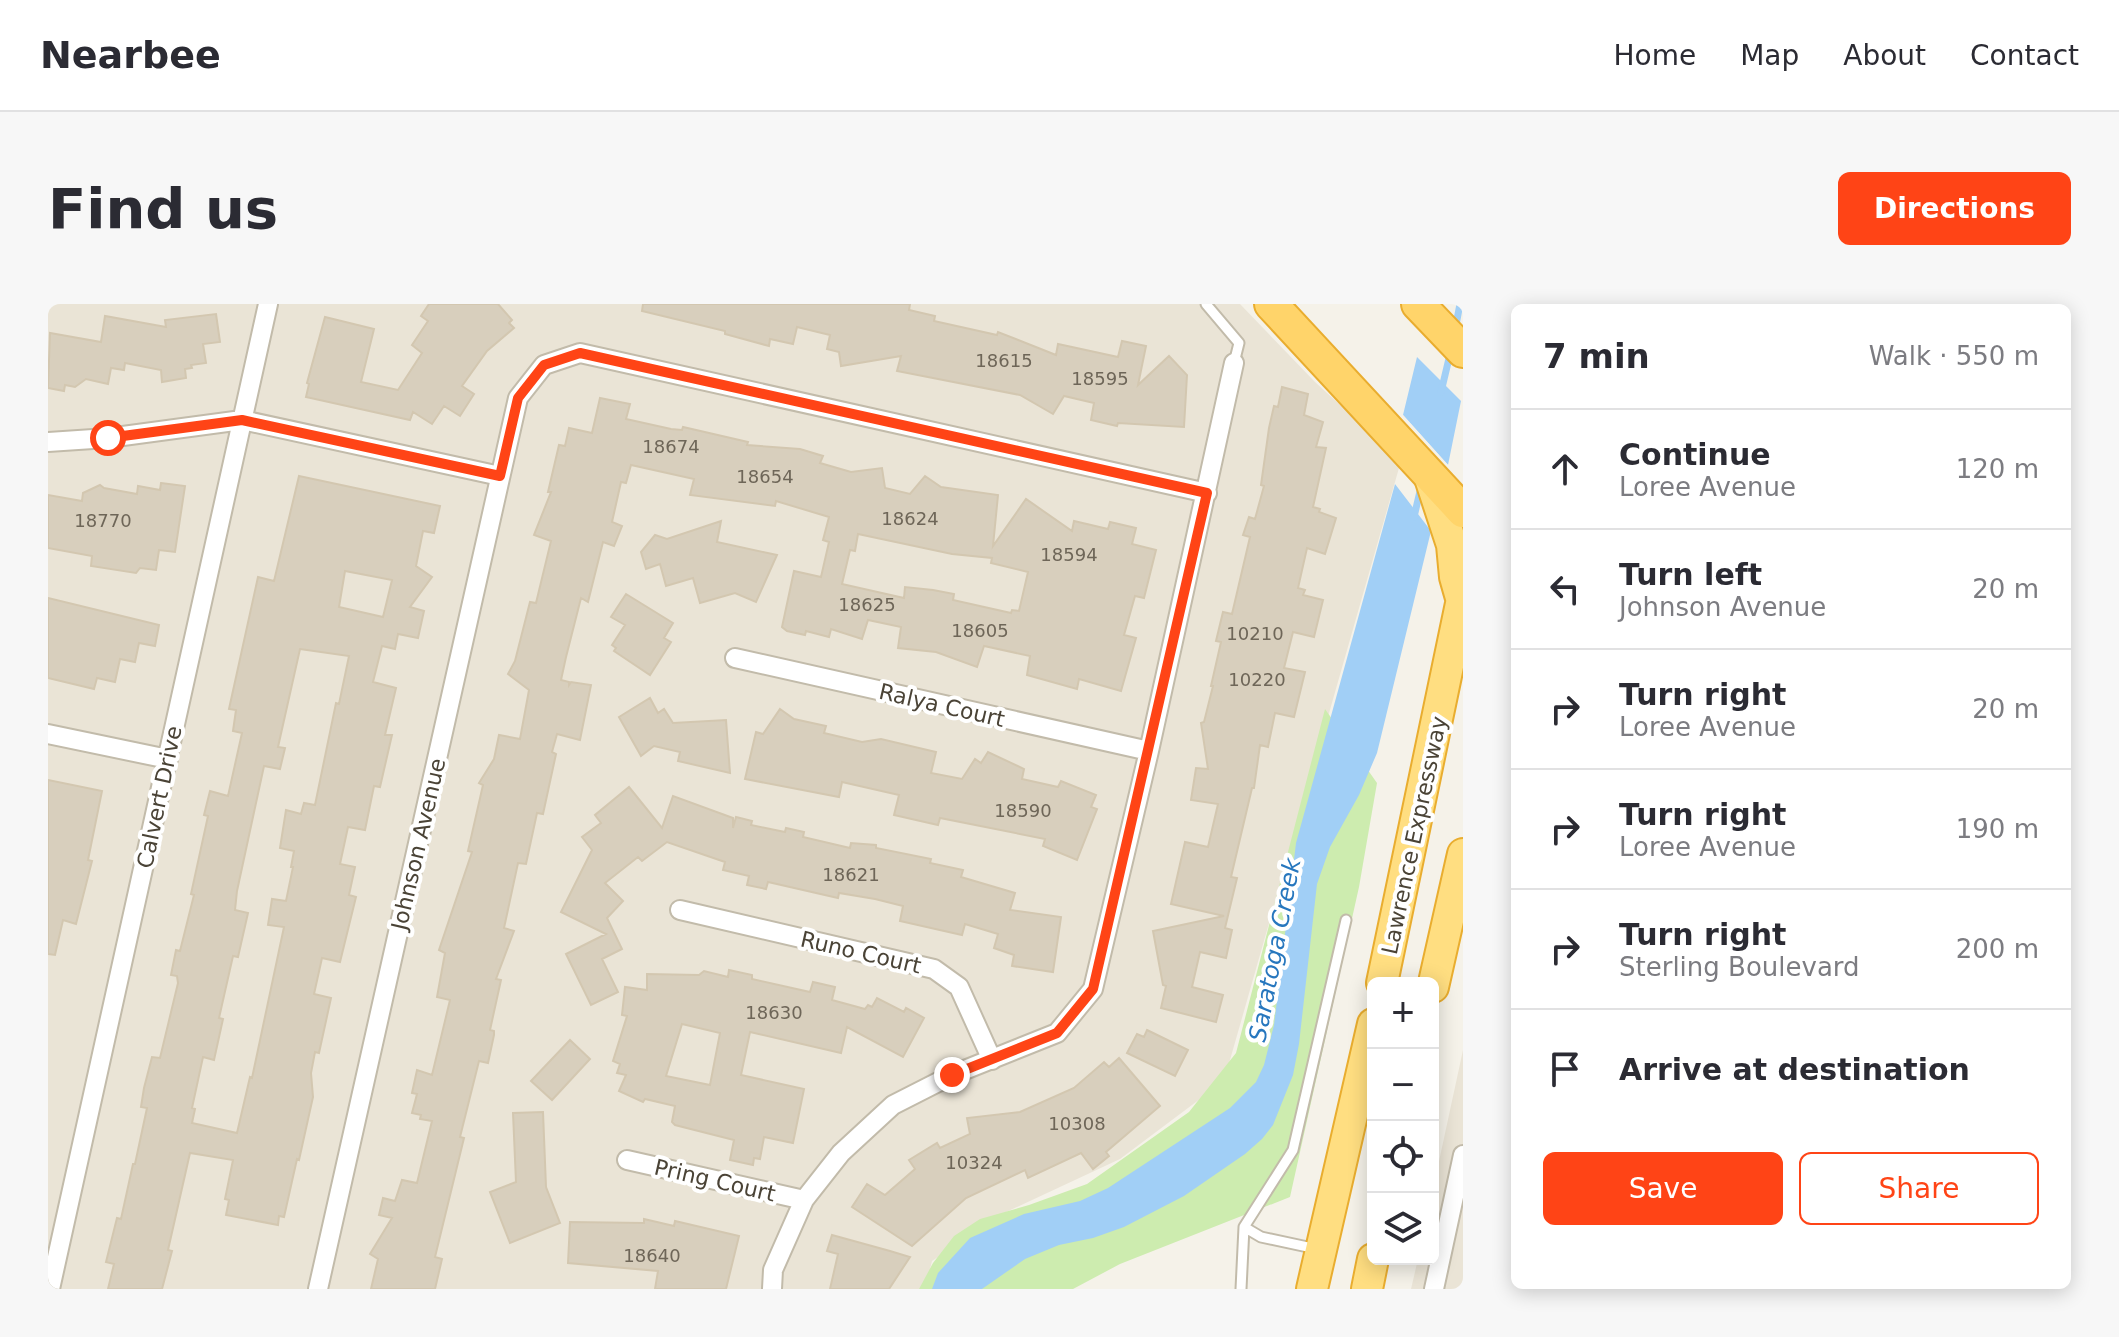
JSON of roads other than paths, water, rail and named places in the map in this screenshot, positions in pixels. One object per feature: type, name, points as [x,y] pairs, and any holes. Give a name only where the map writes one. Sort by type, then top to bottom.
[{"type":"highway","points":[[1271,304],[1444,496],[1455,577],[1462,596]]},
{"type":"highway","points":[[1418,304],[1463,351]]},
{"type":"highway","name":"Lawrence Expressway","points":[[1383,977],[1462,596]]},
{"type":"highway","points":[[1435,977],[1463,854]]},
{"type":"highway","points":[[1312,1289],[1367,1049]]},
{"type":"highway","points":[[1367,1289],[1372,1265]]},
{"type":"street","name":"Calvert Drive","points":[[50,1289],[268,304]]},
{"type":"street","name":"Johnson Avenue","points":[[318,1289],[518,398],[544,365],[580,353],[1207,493]]},
{"type":"street","points":[[772,1289],[773,1270],[804,1200],[841,1153],[893,1105],[952,1075],[1057,1033],[1093,989],[1234,363]]},
{"type":"street","points":[[48,442],[108,438],[242,420],[500,476]]},
{"type":"street","name":"Ralya Court","points":[[735,658],[1149,751]]},
{"type":"street","points":[[48,734],[168,759]]},
{"type":"street","name":"Runo Court","points":[[680,910],[934,969],[959,987],[992,1060]]},
{"type":"street","points":[[1434,1289],[1463,1155]]},
{"type":"street","name":"Pring Court","points":[[627,1160],[804,1200]]},
{"type":"lane","points":[[1206,304],[1239,343],[1234,363]]},
{"type":"lane","points":[[1241,1289],[1244,1227],[1293,1150],[1346,920]]},
{"type":"lane","points":[[1244,1227],[1261,1237],[1321,1250]]},
{"type":"water","points":[[1417,357],[1461,401],[1448,465],[1403,415]]},
{"type":"water","points":[[1395,484],[1431,531],[1377,753],[1359,795],[1330,847],[1317,884],[1299,1044],[1293,1075],[1273,1125],[1245,1154],[1184,1196],[1124,1227],[1059,1245],[1025,1259],[982,1289],[932,1289],[938,1273],[970,1238],[1024,1214],[1080,1201],[1108,1188],[1230,1108],[1256,1082],[1264,1065],[1274,1025],[1296,843]]},
{"type":"waterway","name":"Saratoga Creek","points":[[1455,330],[1460,304]]},
{"type":"waterway","name":"Saratoga Creek","points":[[1441,392],[1451,350]]},
{"type":"waterway","name":"Saratoga Creek","points":[[1414,517],[1421,487]]}]
